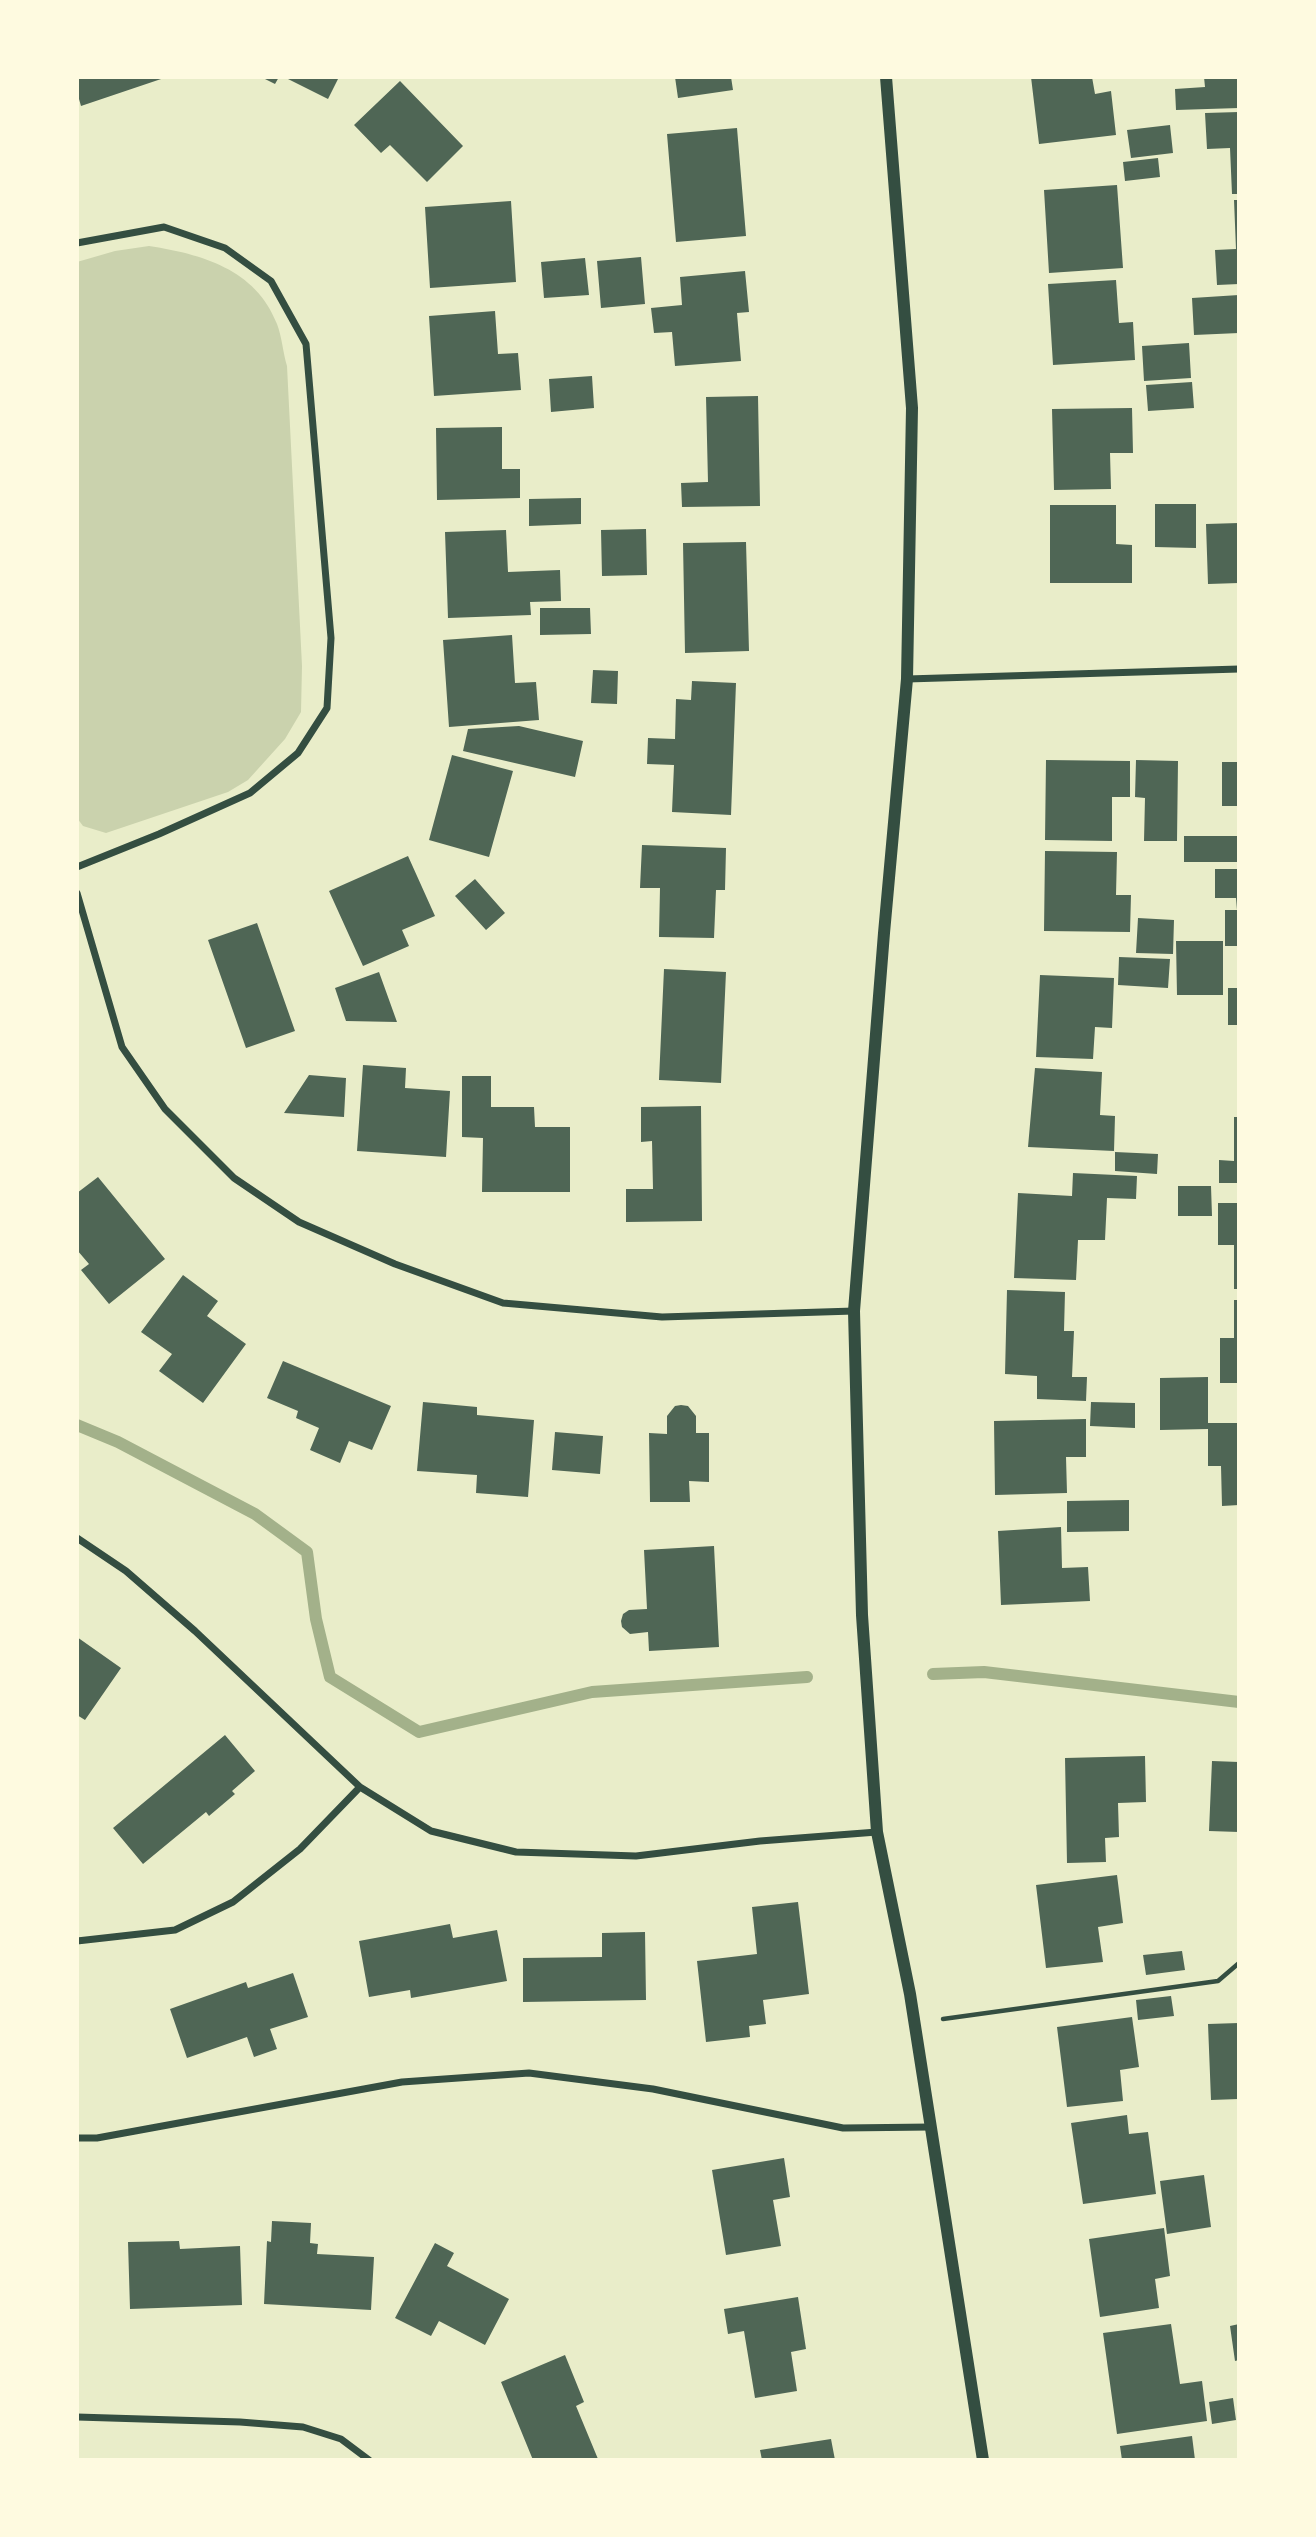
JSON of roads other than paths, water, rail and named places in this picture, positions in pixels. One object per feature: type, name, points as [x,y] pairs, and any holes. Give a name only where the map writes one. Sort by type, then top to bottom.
[{"type":"street","points":[[886,77],[912,408],[907,679],[854,1311],[862,1615],[877,1832],[915,2023],[983,2460]]},
{"type":"street","points":[[77,243],[164,228],[225,248],[271,281],[306,344],[331,638],[327,708],[298,753],[250,793],[77,867]]},
{"type":"street","points":[[907,679],[1239,669]]},
{"type":"street","points":[[77,892],[122,1047],[165,1109],[234,1178],[299,1222],[395,1264],[503,1303],[662,1317],[854,1311]]},
{"type":"street","points":[[77,1538],[126,1571],[195,1631],[360,1787],[431,1832],[516,1853],[636,1856],[760,1841],[877,1832]]},
{"type":"street","points":[[77,1941],[175,1930],[233,1902],[300,1849],[360,1787]]},
{"type":"street","points":[[77,2138],[97,2138],[402,2082],[528,2073],[653,2089],[843,2127],[931,2127]]},
{"type":"street","points":[[77,2417],[240,2422],[303,2427],[341,2439],[369,2460]]},
{"type":"waterway","points":[[77,1425],[118,1442],[255,1514],[307,1552],[316,1619],[330,1677],[419,1732],[592,1692],[807,1677]]},
{"type":"waterway","points":[[933,1674],[984,1672],[1239,1702]]}]
